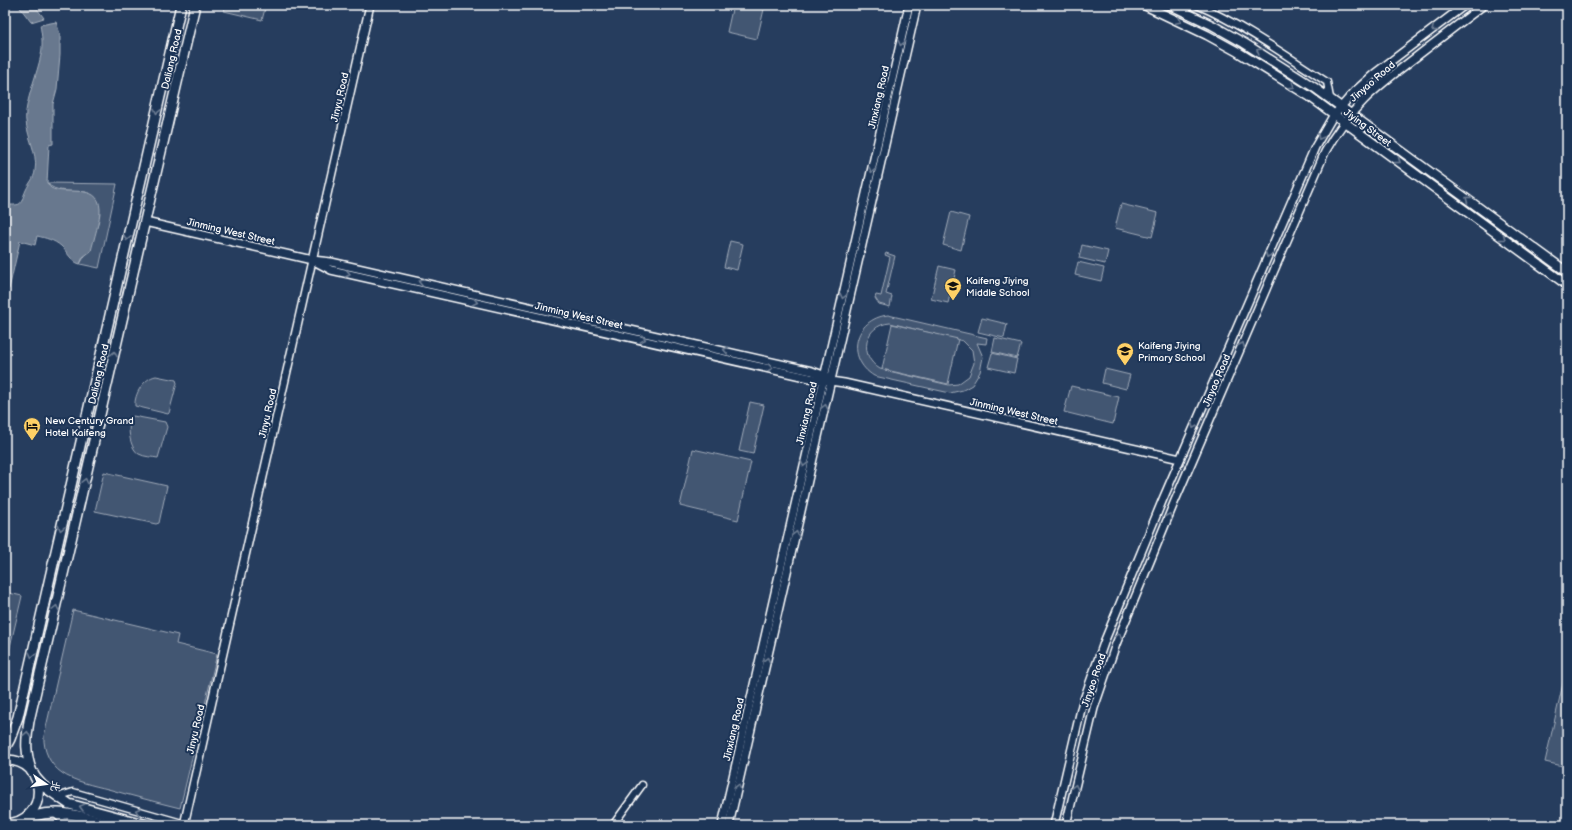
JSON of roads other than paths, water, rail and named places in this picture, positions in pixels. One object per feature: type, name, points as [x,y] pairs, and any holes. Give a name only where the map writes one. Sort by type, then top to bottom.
[{"type":"main road","name":"Daliang Road","points":[[5,748],[18,717],[181,5]]},
{"type":"main road","name":"Daliang Road","points":[[18,822],[34,808],[38,798],[38,787],[26,752],[27,732],[195,5]]},
{"type":"main road","name":"Jiying Street","points":[[1144,5],[1207,35],[1238,52],[1303,93],[1567,285]]},
{"type":"main road","name":"Jiying Street","points":[[1170,5],[1212,25],[1244,43],[1273,60],[1330,98],[1567,272]]},
{"type":"main road","points":[[5,760],[19,762],[33,774],[43,786],[69,804],[147,825]]},
{"type":"main road","points":[[5,824],[17,823],[53,812],[68,813],[115,825]]},
{"type":"street","name":"Jinyu Road","points":[[186,824],[370,5]]},
{"type":"street","name":"Jinxiang Road","points":[[729,825],[909,5]]},
{"type":"street","name":"Jinxiang Road","points":[[722,825],[917,5]]},
{"type":"street","points":[[1197,5],[1260,39],[1327,82],[1330,98]]},
{"type":"street","name":"Jinyao Road","points":[[1054,825],[1077,723],[1091,676],[1180,459],[1309,159],[1322,134],[1341,106],[1374,74],[1465,5]]},
{"type":"street","name":"Jinyao Road","points":[[1066,825],[1094,708],[1116,644],[1174,503],[1317,170],[1332,140],[1351,113],[1381,84],[1484,5]]},
{"type":"street","name":"Jinming West Street","points":[[145,222],[312,260],[331,262],[812,370],[828,379],[844,383],[1180,459]]},
{"type":"street","points":[[613,825],[642,785]]},
{"type":"street","points":[[57,797],[73,792],[186,824]]},
{"type":"street","points":[[53,812],[62,821],[78,825]]},
{"type":"place","name":"Kaifeng Jiying Middle School","points":[[953,301]]},
{"type":"place","name":"Kaifeng Jiying Primary School","points":[[1125,366]]},
{"type":"place","name":"New Century Grand Hotel Kaifeng","points":[[32,441]]}]
